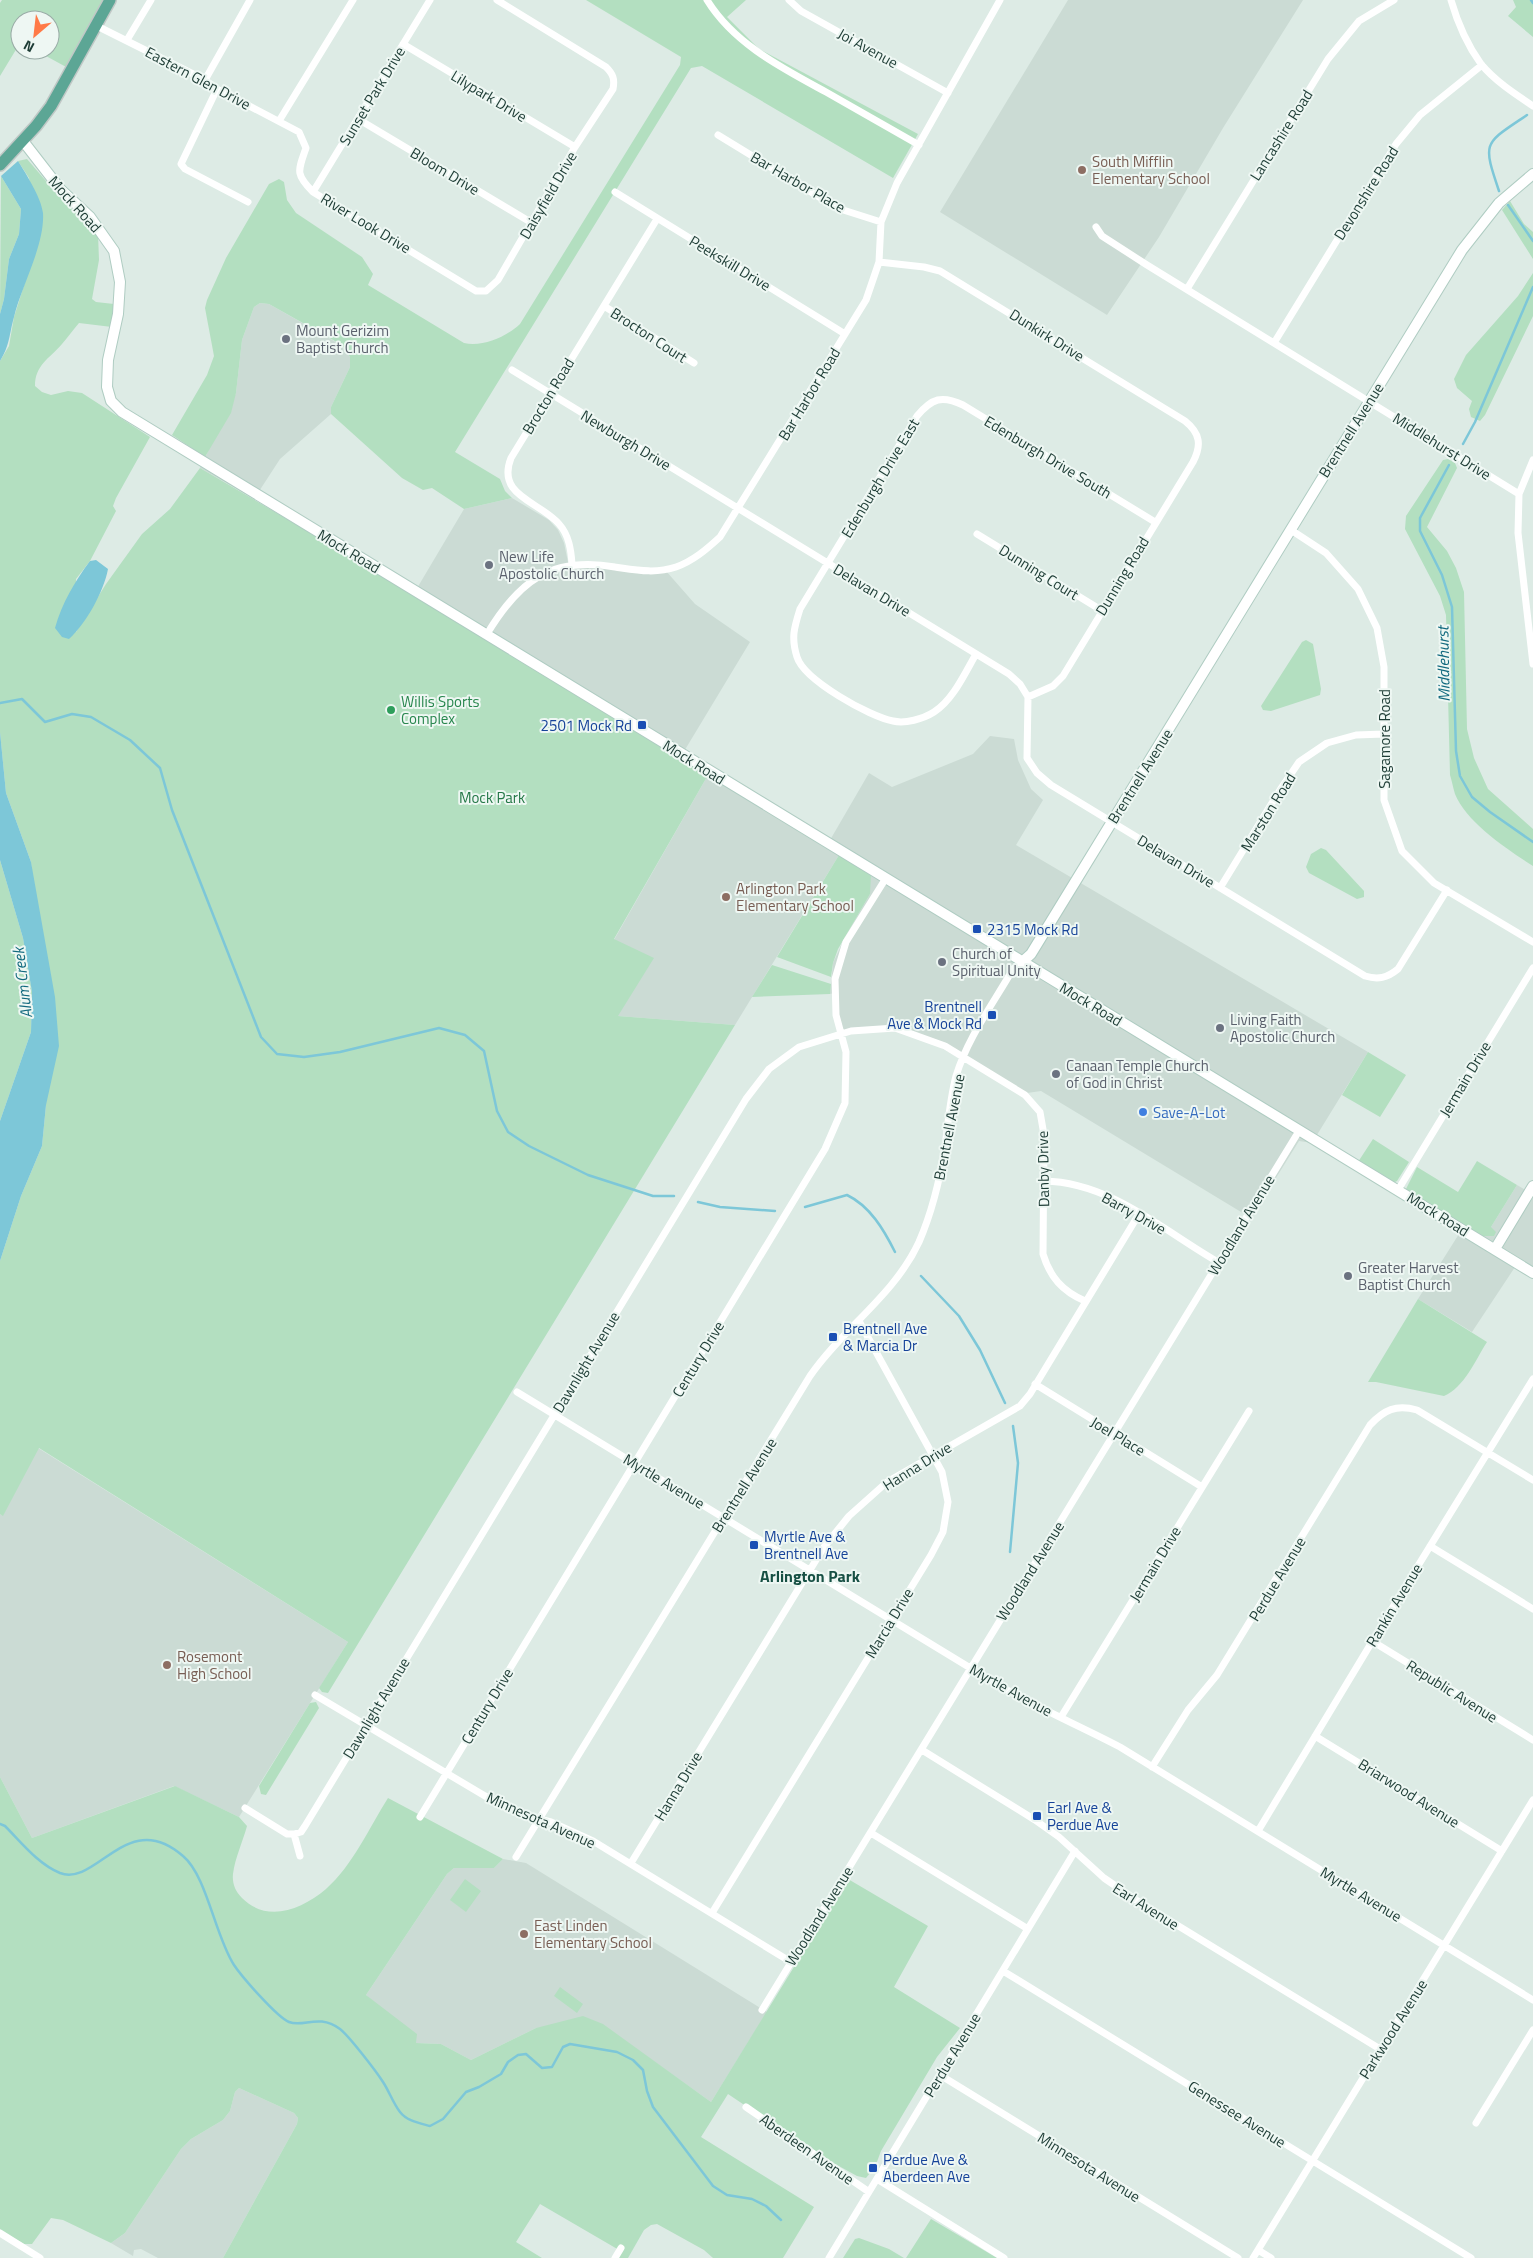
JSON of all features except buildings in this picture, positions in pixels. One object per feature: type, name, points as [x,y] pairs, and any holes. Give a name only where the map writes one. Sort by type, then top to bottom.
[{"type":"main road","points":[[0,165],[21,143],[51,106],[110,0]]},
{"type":"main road","name":"Mock Road","points":[[21,143],[61,190],[90,217],[114,251],[120,282],[118,314],[108,360],[106,387],[111,401],[122,412],[1533,1273]]},
{"type":"main road","name":"Brentnell Avenue","points":[[1022,962],[1031,954],[1462,250],[1500,204],[1533,174]]},
{"type":"main road","points":[[1495,1249],[1533,1186]]},
{"type":"street","points":[[127,40],[151,0]]},
{"type":"street","points":[[205,80],[250,0]]},
{"type":"street","points":[[279,120],[353,0]]},
{"type":"street","name":"Sunset Park Drive","points":[[313,192],[430,0]]},
{"type":"street","name":"Daisyfield Drive","points":[[476,291],[486,291],[498,280],[575,147],[613,89],[614,81],[612,73],[606,67],[498,0]]},
{"type":"street","points":[[707,0],[713,10],[747,46],[918,145]]},
{"type":"street","name":"Joi Avenue","points":[[789,0],[801,11],[948,93]]},
{"type":"street","name":"Lancashire Road","points":[[1187,289],[1328,59],[1358,21],[1394,0]]},
{"type":"street","points":[[1451,0],[1456,16],[1482,65],[1508,89],[1533,106]]},
{"type":"street","name":"Bar Harbor Road","points":[[487,634],[503,609],[522,588],[540,576],[572,564],[593,564],[652,571],[677,567],[698,556],[720,537],[866,300],[879,262],[881,222],[897,183],[997,1]]},
{"type":"street","name":"Eastern Glen Drive","points":[[96,26],[205,80],[217,89],[299,132]]},
{"type":"street","name":"Lilypark Drive","points":[[403,44],[575,147]]},
{"type":"street","name":"Devonshire Road","points":[[1274,343],[1396,144],[1420,115],[1482,65]]},
{"type":"street","points":[[217,89],[181,164],[185,169],[248,202]]},
{"type":"street","name":"Bloom Drive","points":[[358,118],[532,223]]},
{"type":"street","name":"River Look Drive","points":[[299,132],[306,148],[298,171],[300,179],[313,192],[476,291]]},
{"type":"street","name":"Bar Harbor Place","points":[[718,135],[837,208],[881,222]]},
{"type":"street","name":"Peekskill Drive","points":[[615,192],[845,334]]},
{"type":"street","name":"Brocton Road","points":[[572,564],[568,537],[559,524],[513,490],[508,481],[506,470],[511,458],[550,393],[658,219]]},
{"type":"street","name":"Middlehurst Drive","points":[[1096,227],[1102,236],[1116,246],[1519,494]]},
{"type":"street","name":"Dunkirk Drive","points":[[879,262],[924,267],[940,271],[1185,421],[1195,428],[1199,439]]},
{"type":"street","name":"Brocton Court","points":[[604,306],[694,363]]},
{"type":"street","name":"Newburgh Drive","points":[[512,370],[739,509]]},
{"type":"street","name":"Edenburgh Drive South","points":[[940,399],[952,400],[964,405],[1155,522]]},
{"type":"street","name":"Edenburgh Drive East","points":[[940,399],[926,405],[917,416],[800,610],[792,634],[797,659],[814,680],[868,713],[894,722],[908,722],[934,712],[953,692],[976,654]]},
{"type":"street","name":"Dunning Road","points":[[1028,697],[1053,686],[1063,676],[1101,610],[1193,462],[1199,451],[1199,439]]},
{"type":"street","points":[[1533,460],[1519,494],[1518,534],[1533,664]]},
{"type":"street","name":"Delavan Drive","points":[[739,509],[1009,674],[1020,684],[1028,697],[1028,758],[1037,773],[1051,785],[1365,976],[1374,978],[1391,975],[1398,969],[1447,890]]},
{"type":"street","name":"Sagamore Road","points":[[1291,530],[1326,553],[1358,589],[1377,628],[1384,667],[1384,800],[1402,851],[1434,883],[1533,942]]},
{"type":"street","name":"Dunning Court","points":[[977,534],[1101,610]]},
{"type":"street","name":"Marston Road","points":[[1220,888],[1280,790],[1300,762],[1327,743],[1356,734],[1384,734]]},
{"type":"street","name":"Century Drive","points":[[420,1817],[825,1150],[845,1103],[846,1052],[836,1014],[835,979],[846,942],[886,878]]},
{"type":"street","name":"Brentnell Avenue","points":[[516,1857],[819,1362],[890,1288],[919,1241],[938,1185],[956,1076],[976,1029],[1013,969],[1022,962]]},
{"type":"street","name":"Jermain Drive","points":[[1398,1190],[1533,968]]},
{"type":"street","name":"Dawnlight Avenue","points":[[294,1834],[300,1832],[305,1826],[746,1099],[769,1069],[800,1047],[851,1031],[895,1028],[945,1046],[964,1057]]},
{"type":"street","name":"Danby Drive","points":[[964,1057],[1025,1096],[1040,1112],[1044,1135],[1043,1254],[1048,1272],[1060,1287],[1085,1301]]},
{"type":"street","name":"Woodland Avenue","points":[[762,2010],[1299,1131]]},
{"type":"street","name":"Barry Drive","points":[[1044,1181],[1076,1183],[1112,1198],[1218,1262]]},
{"type":"street","name":"Hanna Drive","points":[[631,1864],[824,1547],[849,1516],[887,1482],[932,1454],[1020,1406],[1139,1214]]},
{"type":"street","name":"Marcia Drive","points":[[712,1913],[943,1532],[948,1502],[942,1472],[859,1321]]},
{"type":"street","name":"Rankin Avenue","points":[[1258,1831],[1372,1641],[1533,1380]]},
{"type":"street","name":"Joel Place","points":[[1035,1384],[1202,1487]]},
{"type":"street","name":"Myrtle Avenue","points":[[516,1392],[1032,1705],[1061,1717],[1120,1747],[1533,2000]]},
{"type":"street","name":"Perdue Avenue","points":[[1152,1767],[1188,1710],[1217,1675],[1370,1425],[1386,1411],[1397,1407],[1410,1408],[1417,1410],[1488,1452]]},
{"type":"street","name":"Jermain Drive","points":[[1061,1717],[1249,1411]]},
{"type":"street","points":[[1488,1452],[1533,1480]]},
{"type":"street","points":[[1430,1546],[1533,1609]]},
{"type":"street","name":"Republic Avenue","points":[[1372,1641],[1533,1740]]},
{"type":"street","name":"Minnesota Avenue","points":[[315,1694],[485,1796],[527,1816],[551,1822],[593,1841],[791,1962]]},
{"type":"street","name":"Briarwood Avenue","points":[[1315,1736],[1502,1851]]},
{"type":"street","name":"Earl Avenue","points":[[922,1750],[1035,1820],[1075,1851],[1104,1878],[1136,1900],[1380,2049]]},
{"type":"street","name":"Parkwood Avenue","points":[[1253,2258],[1533,1800]]},
{"type":"street","points":[[245,1808],[287,1834],[294,1834],[300,1856]]},
{"type":"street","points":[[871,1833],[1028,1929]]},
{"type":"street","name":"Perdue Avenue","points":[[829,2258],[1075,1851]]},
{"type":"street","name":"Genessee Avenue","points":[[1003,1971],[1471,2258]]},
{"type":"street","points":[[1476,2123],[1533,2030]]},
{"type":"street","name":"Minnesota Avenue","points":[[940,2075],[1238,2258]]},
{"type":"street","name":"Aberdeen Avenue","points":[[746,2107],[869,2192]]},
{"type":"street","name":"Aberdeen Avenue","points":[[877,2179],[1004,2258]]},
{"type":"street","points":[[0,2233],[40,2258]]},
{"type":"street","points":[[615,2258],[621,2248]]},
{"type":"street","points":[[1258,2250],[1271,2258]]},
{"type":"shaded area","name":"South Mifflin Elementary School","points":[[1068,0],[1303,0],[1223,128],[1159,237],[1107,315],[940,212]]},
{"type":"shaded area","points":[[260,303],[269,304],[341,345],[350,357],[350,367],[331,407],[331,414],[280,459],[254,499],[200,468],[236,393],[242,340],[254,307]]},
{"type":"shaded area","points":[[512,498],[549,520],[558,530],[564,543],[569,567],[666,571],[695,604],[750,642],[680,758],[413,595],[464,509]]},
{"type":"shaded area","points":[[990,736],[1014,739],[1018,760],[1031,789],[1043,800],[1016,845],[1368,1052],[1312,1143],[1299,1141],[1251,1218],[1041,1091],[1020,1094],[926,1039],[902,1030],[840,1034],[834,993],[830,994],[833,963],[846,935],[870,894],[839,855],[735,1025],[618,1016],[614,940],[708,775],[826,847],[869,773],[892,787],[973,754]]},
{"type":"shaded area","points":[[1517,1185],[1529,1192],[1533,1187],[1533,1274],[1517,1264],[1472,1332],[1418,1299],[1464,1226],[1491,1227]]},
{"type":"shaded area","name":"Rosemont High School","points":[[38,1448],[348,1642],[239,1817],[174,1786],[32,1838],[0,1777],[0,1514],[3,1515]]},
{"type":"shaded area","name":"East Linden Elementary School","points":[[503,1859],[526,1863],[767,2012],[711,2102],[603,2025],[536,2028],[471,2060],[441,2044],[416,2043],[366,1995],[447,1874],[454,1868],[494,1868]]},
{"type":"shaded area","points":[[239,2088],[294,2113],[298,2118],[297,2124],[223,2258],[158,2258],[141,2249],[134,2250],[133,2256],[111,2243],[125,2233],[181,2149],[191,2139],[223,2120],[230,2111],[235,2092]]},
{"type":"green space","points":[[2,0],[105,0],[68,68],[53,60],[60,60],[60,10],[10,10],[10,60],[0,76],[0,3]]},
{"type":"green space","points":[[586,0],[746,0],[727,17],[759,49],[918,134],[893,178],[702,66],[691,68],[455,452],[500,479],[505,491],[512,498],[464,509],[432,488],[423,490],[402,478],[331,414],[331,407],[350,367],[350,357],[342,345],[269,304],[260,303],[254,307],[242,340],[236,393],[231,413],[205,457],[172,435],[207,375],[214,356],[205,308],[207,300],[226,258],[269,184],[279,179],[284,182],[287,200],[296,213],[362,257],[373,274],[368,285],[464,343],[479,344],[494,340],[520,324],[680,65],[681,57]]},
{"type":"green space","points":[[1513,0],[1533,0],[1533,37],[1508,16],[1516,7]]},
{"type":"green space","name":"Mock Park","points":[[27,159],[58,195],[98,234],[99,260],[92,299],[96,302],[114,304],[112,327],[79,323],[40,367],[35,386],[42,392],[51,395],[68,391],[82,393],[150,437],[116,498],[113,506],[116,511],[90,561],[76,579],[76,632],[106,584],[142,534],[170,509],[200,468],[338,549],[708,775],[614,939],[654,958],[618,1016],[735,1025],[328,1693],[322,1692],[319,1688],[348,1642],[39,1448],[3,1516],[0,1514],[0,1261],[21,1196],[42,1146],[46,1105],[31,862],[6,793],[0,732],[0,361],[9,346],[14,317],[39,238],[29,178],[18,161]]},
{"type":"green space","points":[[1,176],[21,209],[19,234],[9,259],[4,299],[0,314]]},
{"type":"green space","points":[[1510,201],[1524,224],[1533,232],[1533,259],[1502,210]]},
{"type":"green space","points":[[1533,273],[1533,316],[1485,415],[1480,421],[1471,417],[1469,409],[1472,401],[1457,388],[1454,379],[1466,355],[1518,296]]},
{"type":"green space","points":[[1448,459],[1455,463],[1457,468],[1427,527],[1447,551],[1456,568],[1464,592],[1467,729],[1474,758],[1488,789],[1533,829],[1533,866],[1489,834],[1468,815],[1455,794],[1450,775],[1446,615],[1440,596],[1405,529],[1406,516],[1443,460]]},
{"type":"green space","points":[[1306,640],[1313,644],[1321,689],[1320,695],[1271,711],[1263,710],[1261,706],[1302,642]]},
{"type":"green space","points":[[1321,848],[1326,850],[1364,891],[1364,897],[1357,899],[1309,873],[1306,867],[1311,854]]},
{"type":"green space","points":[[839,855],[871,875],[870,894],[838,949],[831,977],[777,957]]},
{"type":"green space","points":[[0,860],[23,938],[32,992],[31,1032],[0,1121]]},
{"type":"green space","points":[[772,965],[831,984],[830,994],[752,997]]},
{"type":"green space","points":[[1368,1052],[1406,1075],[1380,1117],[1342,1095]]},
{"type":"green space","points":[[1373,1139],[1409,1162],[1397,1181],[1393,1183],[1358,1162]]},
{"type":"green space","points":[[1477,1161],[1517,1185],[1491,1227],[1496,1232],[1494,1236],[1482,1236],[1407,1192],[1406,1189],[1417,1167],[1458,1192]]},
{"type":"green space","points":[[1418,1299],[1487,1342],[1458,1387],[1444,1396],[1368,1382]]},
{"type":"green space","points":[[316,1702],[319,1708],[266,1795],[261,1794],[259,1786],[310,1703]]},
{"type":"green space","points":[[0,1777],[32,1838],[175,1786],[239,1817],[247,1826],[234,1868],[233,1877],[236,1890],[252,1906],[273,1912],[295,1908],[326,1889],[352,1858],[388,1798],[503,1859],[494,1868],[454,1868],[447,1874],[366,1995],[417,2034],[416,2043],[441,2044],[471,2060],[536,2028],[583,2016],[603,2024],[711,2102],[848,1879],[928,1926],[894,1987],[960,2028],[937,2057],[881,2151],[875,2167],[866,2178],[857,2176],[817,2154],[728,2094],[701,2137],[814,2207],[783,2258],[713,2258],[704,2250],[657,2224],[651,2225],[644,2230],[628,2258],[615,2258],[619,2250],[540,2204],[516,2242],[542,2258],[223,2258],[297,2124],[298,2118],[294,2113],[239,2088],[235,2092],[230,2111],[223,2120],[191,2139],[181,2149],[125,2233],[111,2243],[63,2220],[51,2218],[32,2244],[24,2244],[0,2230]]},
{"type":"green space","points":[[465,1879],[481,1891],[466,1912],[450,1900]]},
{"type":"green space","points":[[560,1987],[583,2004],[577,2013],[554,1996]]},
{"type":"green space","points":[[931,2219],[997,2258],[906,2258]]},
{"type":"green space","points":[[859,2238],[889,2249],[904,2258],[843,2258],[855,2239]]},
{"type":"water","points":[[18,161],[33,186],[42,207],[43,225],[37,252],[17,305],[8,345],[0,361],[0,314],[4,299],[9,259],[19,234],[21,209],[1,176]]},
{"type":"water","points":[[96,560],[108,569],[103,587],[82,625],[69,639],[62,637],[55,628],[61,610],[84,569],[90,561]]},
{"type":"water","points":[[0,732],[6,793],[31,862],[55,997],[59,1046],[46,1105],[42,1146],[21,1196],[0,1261],[0,1121],[31,1032],[32,992],[23,938],[0,860]]},
{"type":"waterway","name":"Middlehurst","points":[[1499,191],[1490,162],[1490,145],[1502,132],[1527,115]]},
{"type":"waterway","name":"Middlehurst","points":[[1508,205],[1533,241]]},
{"type":"waterway","name":"Middlehurst","points":[[1463,444],[1475,422],[1533,287]]},
{"type":"waterway","name":"Middlehurst","points":[[1449,465],[1420,518],[1420,531],[1442,575],[1452,607],[1456,751],[1460,776],[1472,797],[1533,842]]},
{"type":"waterway","points":[[0,703],[22,699],[45,722],[72,714],[91,717],[130,740],[160,768],[172,810],[261,1037],[277,1054],[304,1057],[340,1052],[439,1028],[465,1035],[484,1051],[497,1111],[508,1132],[529,1146],[588,1175],[653,1196],[674,1196]]},
{"type":"waterway","points":[[805,1207],[847,1195],[863,1205],[876,1219],[895,1252]]},
{"type":"waterway","points":[[698,1202],[720,1207],[775,1211]]},
{"type":"waterway","points":[[921,1276],[959,1316],[980,1350],[1005,1403]]},
{"type":"waterway","points":[[1010,1552],[1018,1463],[1013,1426]]},
{"type":"waterway","points":[[0,1824],[5,1826],[44,1864],[60,1873],[74,1874],[87,1869],[114,1851],[129,1844],[145,1840],[163,1843],[183,1856],[191,1865],[205,1892],[227,1953],[252,1987],[276,2013],[289,2022],[318,2021],[332,2024],[340,2029],[380,2077],[400,2112],[410,2120],[430,2126],[443,2119],[466,2092],[501,2074],[508,2062],[518,2055],[526,2054],[542,2068],[552,2067],[563,2047],[570,2044],[617,2052],[633,2060],[643,2070],[647,2091],[653,2107],[713,2186],[727,2195],[752,2199],[766,2206],[781,2220]]},
{"type":"place","name":"South Mifflin Elementary School","points":[[1082,170]]},
{"type":"place","name":"Mount Gerizim Baptist Church","points":[[286,339]]},
{"type":"place","name":"New Life Apostolic Church","points":[[489,565]]},
{"type":"place","name":"Willis Sports Complex","points":[[391,710]]},
{"type":"place","name":"2501 Mock Rd","points":[[642,725]]},
{"type":"place","name":"Arlington Park Elementary School","points":[[726,897]]},
{"type":"place","name":"2315 Mock Rd","points":[[977,929]]},
{"type":"place","name":"Church of Spiritual Unity","points":[[942,962]]},
{"type":"place","name":"Brentnell Ave & Mock Rd","points":[[992,1015]]},
{"type":"place","name":"Living Faith Apostolic Church","points":[[1220,1028]]},
{"type":"place","name":"Canaan Temple Church of God in Christ","points":[[1056,1074]]},
{"type":"place","name":"Save-A-Lot","points":[[1143,1112]]},
{"type":"place","name":"Greater Harvest Baptist Church","points":[[1348,1276]]},
{"type":"place","name":"Brentnell Ave & Marcia Dr","points":[[833,1337]]},
{"type":"place","name":"Myrtle Ave & Brentnell Ave","points":[[754,1545]]},
{"type":"place","name":"Rosemont High School","points":[[167,1665]]},
{"type":"place","name":"Earl Ave & Perdue Ave","points":[[1037,1816]]},
{"type":"place","name":"East Linden Elementary School","points":[[524,1934]]},
{"type":"place","name":"Perdue Ave & Aberdeen Ave","points":[[873,2168]]},
{"type":"district","name":"Arlington Park","points":[[810,1576]]},
{"type":"water label","name":"Alum Creek","points":[[22,983]]}]
